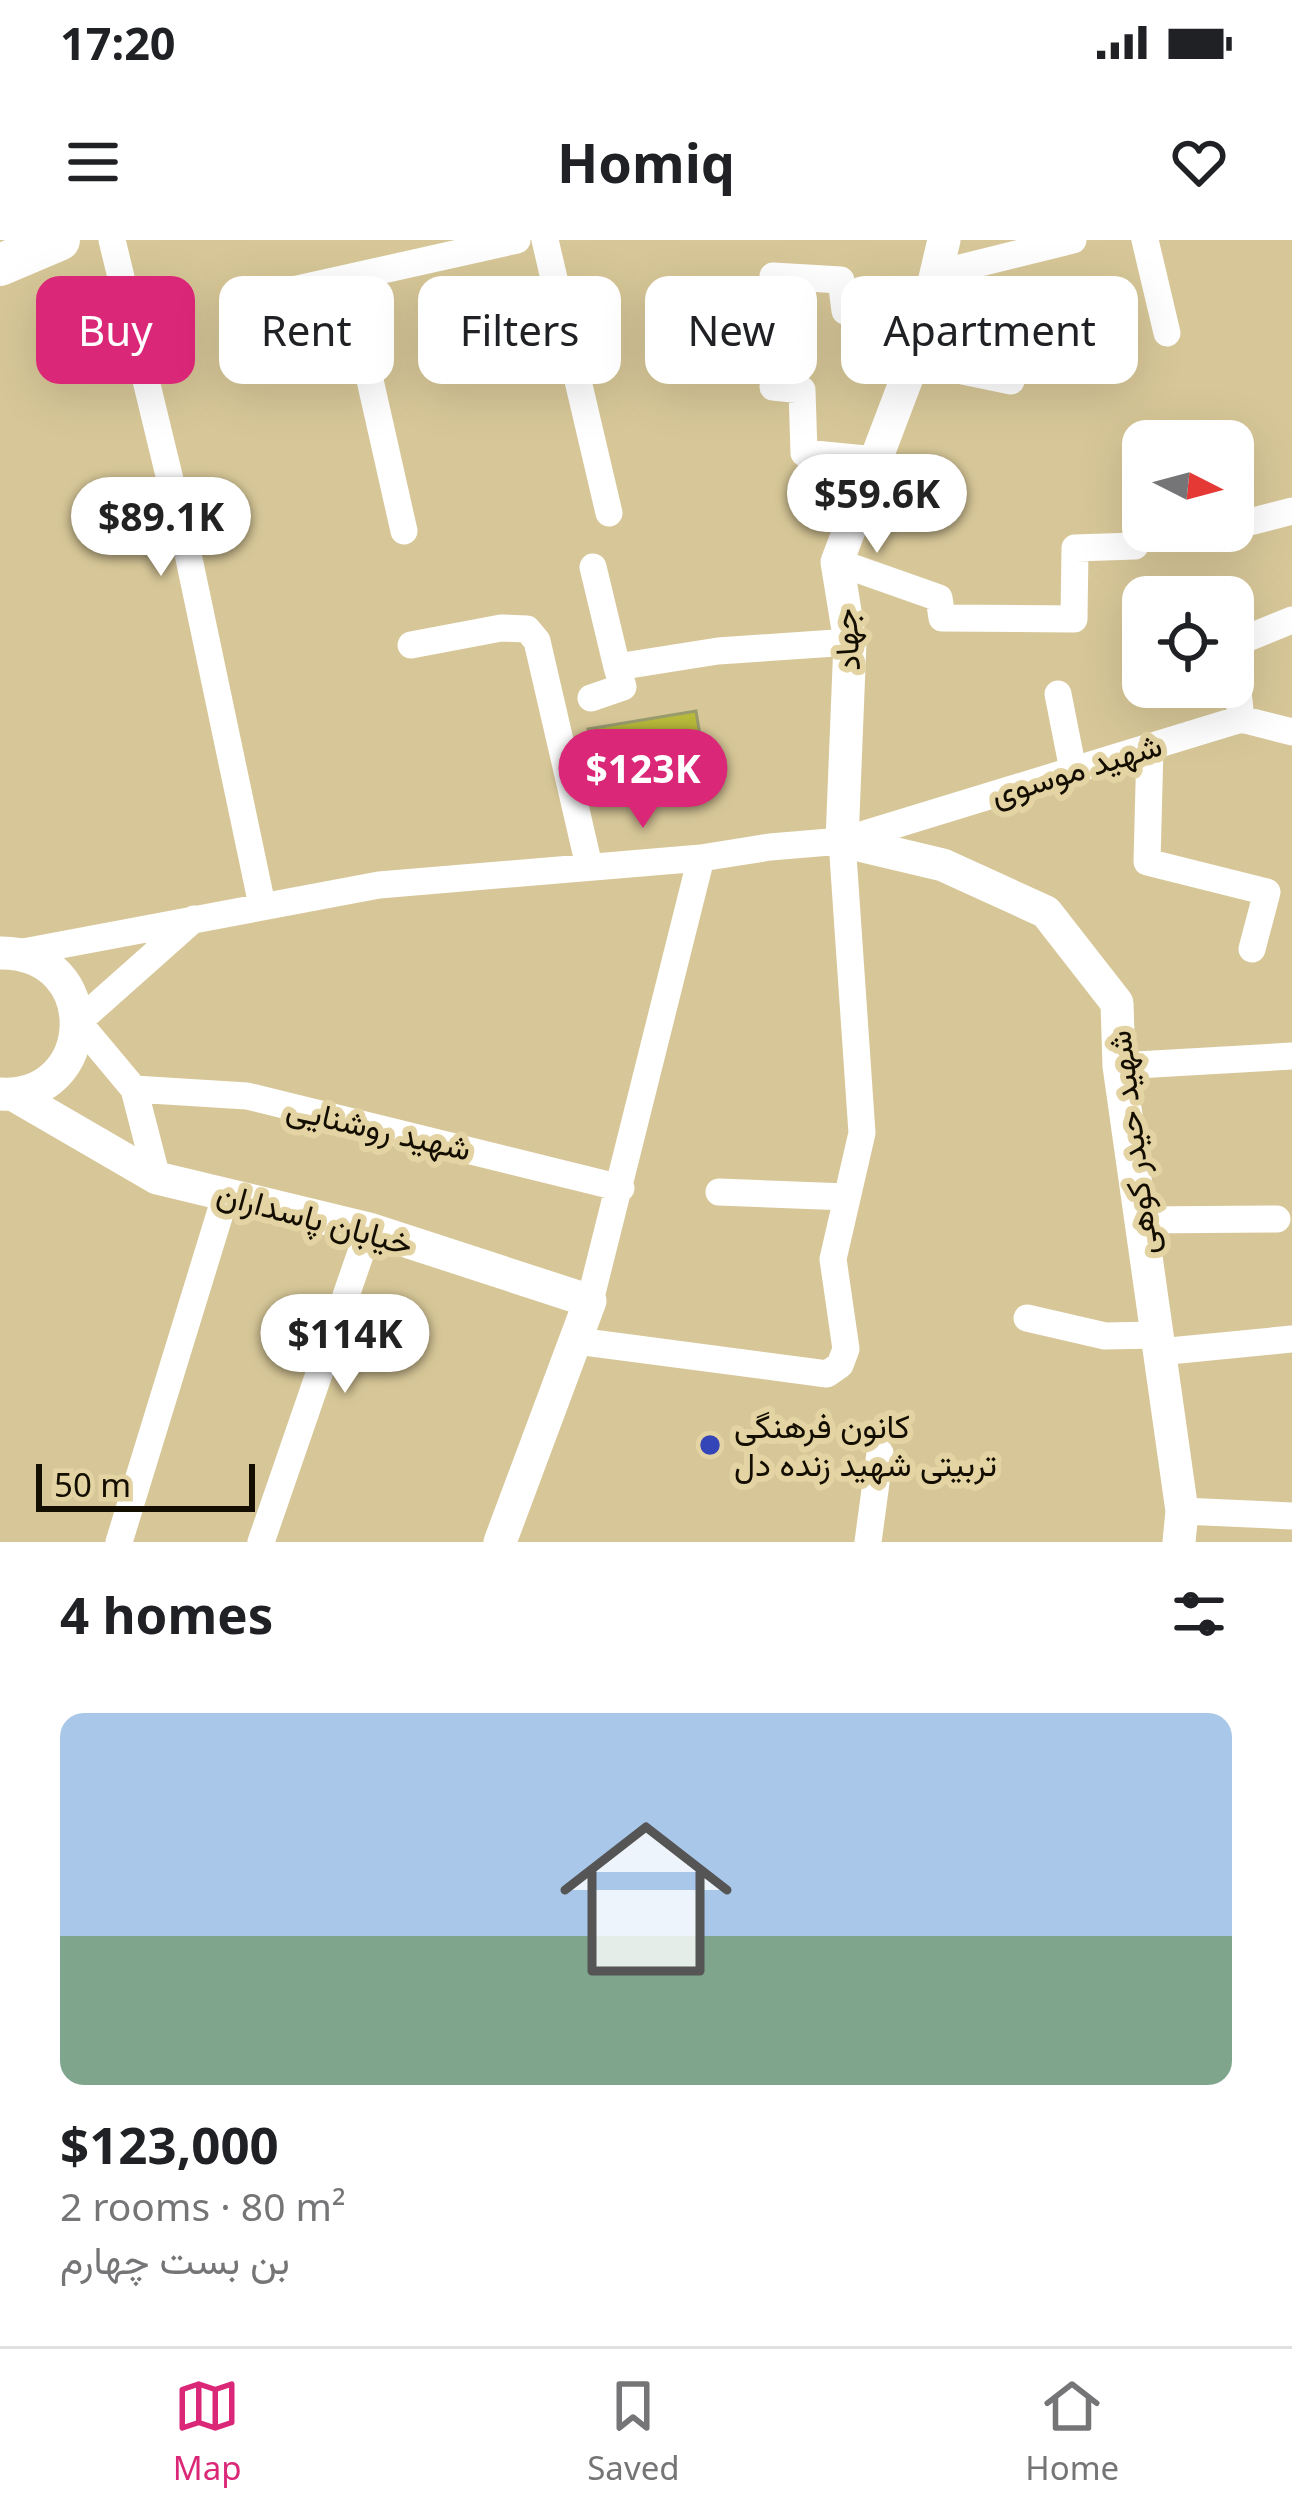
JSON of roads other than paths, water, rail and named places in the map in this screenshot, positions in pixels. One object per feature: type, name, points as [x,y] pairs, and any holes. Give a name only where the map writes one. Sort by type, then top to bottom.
[{"type":"main road","points":[[0,265],[59,240]]},
{"type":"street","points":[[112,240],[188,554],[262,905]]},
{"type":"street","points":[[356,276],[517,240]]},
{"type":"street","points":[[545,240],[609,513]]},
{"type":"street","name":"جهاد","points":[[936,274],[944,240]]},
{"type":"street","points":[[936,274],[1072,240]]},
{"type":"street","points":[[1145,240],[1167,333]]},
{"type":"street","points":[[371,384],[404,531]]},
{"type":"street","name":"جهاد","points":[[842,841],[850,642],[837,562],[904,384]]},
{"type":"street","points":[[773,387],[802,390],[804,453],[876,460]]},
{"type":"street","points":[[1254,521],[1292,511]]},
{"type":"street","points":[[837,562],[939,598],[942,618],[1074,619],[1075,548],[1122,546]]},
{"type":"street","points":[[591,698],[623,687],[593,567]]},
{"type":"street","points":[[1254,636],[1292,620]]},
{"type":"street","points":[[411,645],[501,628],[527,629],[537,641],[589,866]]},
{"type":"street","points":[[617,667],[718,651],[850,642]]},
{"type":"street","points":[[1058,694],[1072,770]]},
{"type":"street","points":[[1240,708],[1241,719],[1292,732]]},
{"type":"street","name":"شهید موسوی","points":[[9,953],[379,885],[842,841],[1241,719]]},
{"type":"street","points":[[1150,747],[1147,862],[1267,892],[1252,949]]},
{"type":"street","points":[[578,1342],[827,1374],[840,1365],[846,1349],[833,1259],[862,1133],[842,841]]},
{"type":"street","name":"شهید حیدر کوهی","points":[[842,841],[944,866],[1046,912],[1117,1003],[1119,1066],[1180,1526]]},
{"type":"street","points":[[500,1542],[578,1342],[621,1188],[701,858]]},
{"type":"street","points":[[78,1022],[197,916]]},
{"type":"street","points":[[7,1095],[39,1087],[60,1071],[74,1048],[78,1022],[73,998],[60,976],[41,961],[9,953]]},
{"type":"street","points":[[78,1022],[134,1090],[157,1178]]},
{"type":"street","points":[[1119,1066],[1292,1056]]},
{"type":"street","name":"شهید روشنایی","points":[[134,1090],[247,1096],[621,1188]]},
{"type":"street","name":"خیابان پاسداران","points":[[7,1095],[157,1178],[369,1229],[590,1301]]},
{"type":"street","points":[[718,1192],[848,1196]]},
{"type":"street","points":[[119,1542],[226,1194]]},
{"type":"street","points":[[1140,1220],[1277,1219]]},
{"type":"street","points":[[260,1542],[369,1229]]},
{"type":"street","points":[[1027,1318],[1158,1343],[1292,1339]]},
{"type":"street","points":[[868,1542],[880,1453]]},
{"type":"street","points":[[1180,1526],[1292,1516]]},
{"type":"place","name":"کانون فرهنگی تربیتی شهید زنده دل","points":[[710,1445]]}]
